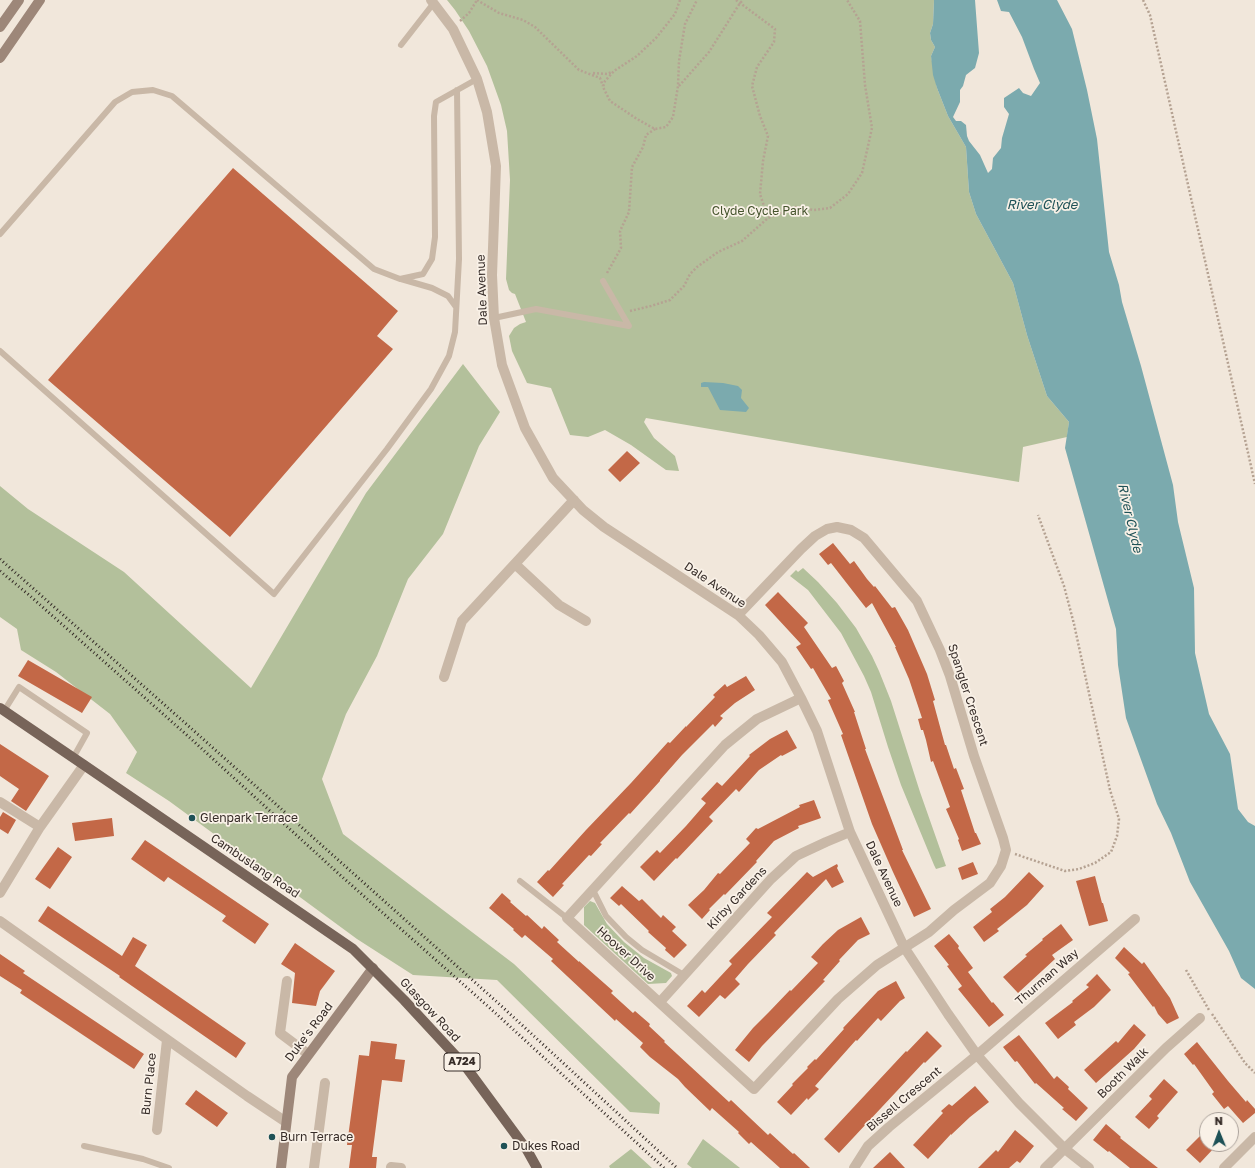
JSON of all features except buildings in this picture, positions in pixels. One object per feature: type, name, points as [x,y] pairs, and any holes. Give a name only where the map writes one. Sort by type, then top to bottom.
[{"type":"main road","points":[[0,27],[19,0]]},
{"type":"main road","points":[[0,58],[40,0]]},
{"type":"main road","name":"Cambuslang Road","points":[[2,710],[84,764],[353,949],[373,968]]},
{"type":"main road","name":"Duke's Road","points":[[281,1168],[292,1077],[373,968]]},
{"type":"main road","name":"Glasgow Road","points":[[373,968],[466,1066],[527,1150],[537,1168]]},
{"type":"street","name":"Dale Avenue","points":[[432,2],[453,29],[477,80],[487,112],[496,166],[492,275],[494,318],[502,365],[525,428],[553,478],[583,510],[604,527],[738,615],[759,635],[782,662],[816,731],[850,832],[904,946],[976,1055],[1019,1103],[1065,1149],[1090,1168]]},
{"type":"street","points":[[444,677],[462,621],[574,500]]},
{"type":"street","name":"Spangler Crescent","points":[[738,615],[815,536],[827,529],[837,527],[851,530],[864,538],[917,601],[940,650],[950,676],[974,756],[1006,850]]},
{"type":"street","points":[[515,564],[559,605],[586,621]]},
{"type":"street","points":[[567,918],[725,745],[757,719],[801,698]]},
{"type":"street","points":[[0,893],[40,827],[84,764]]},
{"type":"street","points":[[0,802],[40,827]]},
{"type":"street","name":"Kirby Gardens","points":[[660,1002],[771,878],[796,856],[850,832]]},
{"type":"street","points":[[904,946],[929,932],[954,910],[990,883],[1001,866],[1006,850]]},
{"type":"street","name":"Hoover Drive","points":[[567,918],[754,1089],[838,999],[877,965],[904,946]]},
{"type":"street","name":"Thurman Way","points":[[976,1055],[1134,919]]},
{"type":"street","points":[[0,922],[286,1122]]},
{"type":"street","points":[[287,981],[280,1033],[308,1054]]},
{"type":"street","name":"Booth Walk","points":[[1045,1168],[1166,1048],[1200,1018]]},
{"type":"street","name":"Burn Place","points":[[157,1130],[167,1040]]},
{"type":"street","name":"Bissell Crescent","points":[[854,1168],[868,1146],[888,1127],[976,1055]]},
{"type":"street","points":[[314,1168],[325,1083]]},
{"type":"street","points":[[1224,1168],[1255,1137]]},
{"type":"street","points":[[391,1167],[401,1168]]},
{"type":"lane","points":[[401,45],[432,2]]},
{"type":"lane","points":[[400,278],[423,274],[432,259],[435,237],[434,116],[436,102],[477,80]]},
{"type":"lane","points":[[0,234],[115,102],[132,92],[153,90],[172,96],[374,269],[432,288],[448,296],[456,307]]},
{"type":"lane","points":[[0,351],[274,594],[431,389],[449,356],[455,332],[459,260],[457,90]]},
{"type":"lane","points":[[494,318],[536,309],[629,326],[603,281]]},
{"type":"lane","points":[[2,710],[20,687],[87,733],[73,758]]},
{"type":"lane","points":[[520,881],[567,918]]},
{"type":"lane","points":[[593,890],[606,916],[626,938],[642,950],[684,975]]},
{"type":"lane","points":[[84,1146],[143,1159],[169,1168]]},
{"type":"path","points":[[453,29],[469,13],[477,0],[499,13],[523,20],[535,27],[579,70],[591,73],[607,74],[637,56],[656,38],[675,14],[680,0]]},
{"type":"path","points":[[603,281],[621,248],[620,231],[629,212],[632,167],[643,147],[646,135],[655,129],[666,127],[673,117],[686,24],[697,0]]},
{"type":"path","points":[[736,0],[775,29],[774,42],[757,66],[752,86],[760,116],[768,136],[763,160],[760,194],[768,218]]},
{"type":"path","points":[[678,86],[709,52],[743,0]]},
{"type":"path","points":[[622,313],[670,300],[684,286],[690,274],[697,267],[718,252],[742,241],[768,218],[796,207],[814,210],[830,208],[848,194],[862,173],[872,128],[865,85],[860,21],[847,0]]},
{"type":"path","points":[[1143,0],[1150,15],[1255,484]]},
{"type":"path","points":[[603,86],[605,81],[614,71]]},
{"type":"path","points":[[591,73],[600,78],[610,101],[655,129]]},
{"type":"path","points":[[1006,850],[1065,871],[1079,869],[1095,863],[1111,852],[1117,836],[1119,819],[1110,790],[1072,616],[1064,586],[1038,515]]},
{"type":"path","points":[[1186,970],[1245,1063],[1255,1073]]},
{"type":"green space","name":"Clyde Cycle Park","points":[[447,0],[934,0],[933,24],[930,33],[931,40],[935,47],[931,56],[937,88],[948,116],[966,147],[969,192],[976,214],[1013,283],[1027,335],[1047,396],[1069,422],[1067,437],[1023,447],[1019,482],[646,418],[644,422],[654,438],[675,456],[679,471],[666,470],[631,445],[605,430],[588,437],[570,435],[551,388],[527,383],[512,351],[509,336],[514,328],[526,322],[515,294],[509,290],[506,279],[510,180],[507,131],[501,105],[487,66],[469,31]]},
{"type":"green space","points":[[463,364],[500,412],[479,446],[443,534],[408,579],[377,656],[346,714],[322,779],[343,834],[514,964],[660,1103],[659,1114],[630,1112],[497,980],[413,975],[357,939],[169,801],[126,773],[137,752],[110,714],[56,672],[21,650],[17,629],[0,617],[0,486],[28,509],[124,572],[251,688],[366,493]]},
{"type":"green space","points":[[803,568],[837,603],[856,628],[872,656],[891,701],[920,792],[946,866],[936,869],[934,865],[901,785],[871,692],[841,633],[808,590],[790,576],[796,570],[798,572]]},
{"type":"green space","points":[[590,901],[595,903],[607,924],[624,942],[644,958],[671,973],[672,976],[666,983],[648,984],[584,925],[584,907]]},
{"type":"green space","points":[[703,1139],[740,1168],[692,1168],[687,1164]]},
{"type":"green space","points":[[631,1149],[652,1168],[610,1168],[609,1166]]},
{"type":"water","name":"River Clyde","points":[[934,0],[975,0],[979,53],[975,68],[966,75],[963,86],[960,90],[960,102],[953,117],[956,121],[961,121],[966,125],[969,141],[980,155],[988,173],[992,169],[993,158],[1001,148],[1002,138],[1009,114],[1004,107],[1004,98],[1019,88],[1023,93],[1031,96],[1040,83],[1022,37],[1009,12],[1001,11],[997,0],[1057,0],[1072,29],[1097,139],[1109,252],[1173,485],[1178,522],[1194,588],[1195,653],[1209,714],[1230,754],[1238,809],[1248,822],[1255,826],[1255,989],[1241,978],[1229,951],[1190,882],[1171,833],[1157,804],[1126,718],[1118,665],[1116,629],[1065,448],[1069,422],[1047,396],[1027,335],[1013,283],[976,214],[969,192],[966,147],[948,116],[933,75],[931,56],[935,47],[931,40],[930,33],[933,24]]},
{"type":"water","points":[[701,383],[723,383],[738,386],[742,390],[741,398],[749,408],[746,412],[720,410],[708,387],[701,387]]},
{"type":"railway","points":[[0,559],[497,1002],[677,1168]]},
{"type":"railway","points":[[0,571],[189,737],[339,874],[491,1009],[664,1168]]},
{"type":"place","name":"Glenpark Terrace","points":[[192,818]]},
{"type":"place","name":"Burn Terrace","points":[[272,1137]]},
{"type":"place","name":"Dukes Road","points":[[504,1146]]}]
